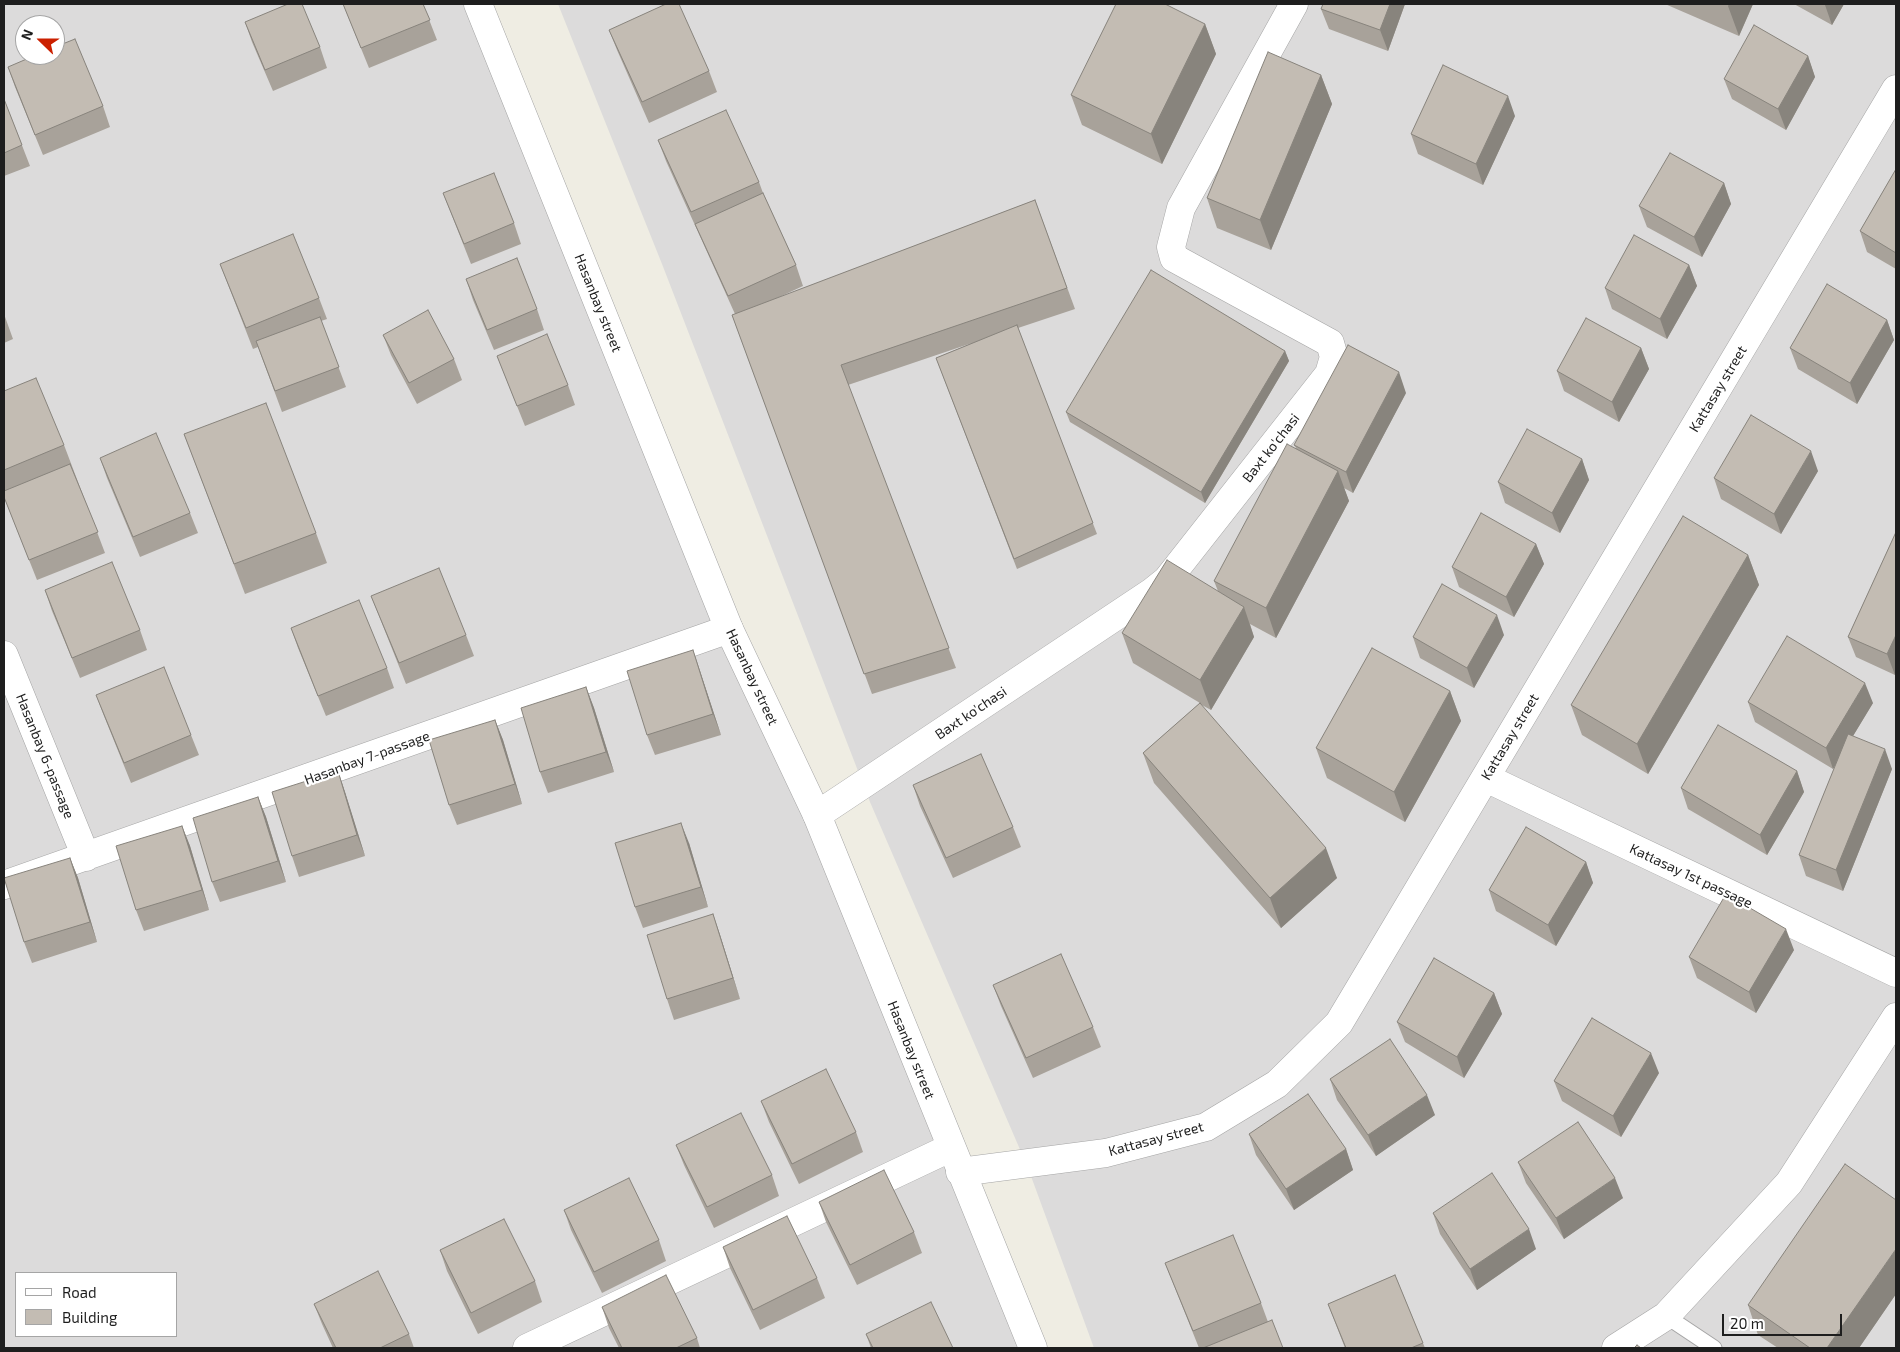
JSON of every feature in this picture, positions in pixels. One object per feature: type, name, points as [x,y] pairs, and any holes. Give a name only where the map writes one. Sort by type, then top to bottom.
[{"type":"street","name":"Hasanbay street","points":[[478,4],[729,629],[817,814],[955,1160],[1033,1348]]},
{"type":"street","name":"Baxt ko'chasi","points":[[817,814],[1152,592],[1167,580],[1329,374],[1334,357],[1330,343],[1174,258],[1171,246],[1181,208],[1294,4]]},
{"type":"street","name":"Kattasay street","points":[[527,1348],[955,1160],[1106,1153],[1206,1127],[1277,1084],[1339,1023],[1896,89]]},
{"type":"street","name":"Hasanbay 7-passage","points":[[4,885],[729,629]]},
{"type":"street","name":"Hasanbay 6-passage","points":[[4,655],[86,857]]},
{"type":"street","name":"Kattasay 1st passage","points":[[1486,778],[1896,973]]},
{"type":"street","points":[[1616,1348],[1666,1316],[1789,1183],[1896,1017]]},
{"type":"lane","points":[[1666,1316],[1714,1348]]},
{"type":"shaded area","points":[[4,4],[478,4],[1033,1348],[4,1348]]},
{"type":"shaded area","points":[[558,4],[1896,4],[1896,1348],[1094,1348],[1028,1168],[870,802],[662,264]]},
{"type":"building","points":[[288,4],[302,4],[320,47],[265,70],[245,22]]},
{"type":"building","points":[[343,4],[423,4],[430,20],[361,48]]},
{"type":"building","points":[[666,4],[679,4],[709,71],[642,102],[609,30]]},
{"type":"building","points":[[1116,4],[1165,4],[1205,24],[1151,134],[1071,95]]},
{"type":"building","points":[[1323,4],[1390,4],[1380,30],[1321,9]]},
{"type":"building","points":[[1754,25],[1808,56],[1778,109],[1724,79]]},
{"type":"building","points":[[75,39],[103,106],[35,135],[8,67],[15,64],[65,65],[65,43]]},
{"type":"building","points":[[1268,52],[1321,75],[1260,220],[1207,198]]},
{"type":"building","points":[[1443,65],[1508,96],[1476,164],[1411,134]]},
{"type":"building","points":[[4,99],[22,145],[4,153]]},
{"type":"building","points":[[726,110],[759,182],[691,212],[658,140]]},
{"type":"building","points":[[1670,153],[1724,183],[1694,237],[1639,206]]},
{"type":"building","points":[[1896,169],[1896,253],[1860,231]]},
{"type":"building","points":[[494,173],[514,223],[464,244],[443,193]]},
{"type":"building","points":[[763,193],[796,265],[728,296],[695,224]]},
{"type":"building","points":[[1035,200],[1067,288],[841,365],[949,648],[864,674],[732,315]]},
{"type":"building","points":[[293,234],[319,298],[246,328],[220,264]]},
{"type":"building","points":[[1634,235],[1689,265],[1660,319],[1605,288]]},
{"type":"building","points":[[517,258],[537,309],[487,330],[466,279]]},
{"type":"building","points":[[1151,270],[1285,351],[1201,492],[1066,412]]},
{"type":"building","points":[[1827,284],[1887,320],[1850,383],[1790,348]]},
{"type":"building","points":[[428,310],[454,359],[409,383],[383,335]]},
{"type":"building","points":[[320,317],[339,367],[275,391],[256,341]]},
{"type":"building","points":[[1586,318],[1641,348],[1612,402],[1557,371]]},
{"type":"building","points":[[1017,325],[1093,523],[1014,559],[936,358]]},
{"type":"building","points":[[547,334],[568,385],[517,406],[497,356]]},
{"type":"building","points":[[1348,345],[1399,372],[1346,472],[1294,445]]},
{"type":"building","points":[[36,378],[64,445],[4,470],[4,391]]},
{"type":"building","points":[[266,403],[316,533],[234,564],[184,434]]},
{"type":"building","points":[[1751,415],[1811,451],[1774,514],[1714,478]]},
{"type":"building","points":[[1527,429],[1582,459],[1552,513],[1498,482]]},
{"type":"building","points":[[156,433],[190,513],[133,537],[100,458]]},
{"type":"building","points":[[1287,444],[1338,471],[1266,608],[1214,581]]},
{"type":"building","points":[[70,464],[98,532],[29,560],[4,497],[4,491]]},
{"type":"building","points":[[1481,513],[1536,544],[1506,597],[1452,567]]},
{"type":"building","points":[[1683,516],[1748,555],[1637,744],[1571,705]]},
{"type":"building","points":[[1896,532],[1896,635],[1887,654],[1848,637]]},
{"type":"building","points":[[1167,560],[1244,607],[1200,680],[1122,633]]},
{"type":"building","points":[[112,562],[140,630],[72,658],[45,590]]},
{"type":"building","points":[[439,568],[466,635],[399,663],[371,596]]},
{"type":"building","points":[[1442,584],[1497,615],[1467,668],[1413,637]]},
{"type":"building","points":[[359,600],[387,668],[318,696],[291,628]]},
{"type":"building","points":[[1787,636],[1865,683],[1826,748],[1748,702]]},
{"type":"building","points":[[1372,648],[1450,691],[1394,792],[1316,748]]},
{"type":"building","points":[[693,650],[713,714],[647,735],[627,671]]},
{"type":"building","points":[[164,667],[191,735],[124,763],[96,695]]},
{"type":"building","points":[[586,687],[606,752],[540,772],[521,708]]},
{"type":"building","points":[[1200,703],[1326,848],[1270,898],[1143,753]]},
{"type":"building","points":[[495,720],[515,784],[449,805],[429,740]]},
{"type":"building","points":[[1718,725],[1797,771],[1760,835],[1681,788]]},
{"type":"building","points":[[1848,734],[1885,749],[1836,870],[1799,855]]},
{"type":"building","points":[[981,754],[1013,827],[946,858],[913,785]]},
{"type":"building","points":[[338,771],[357,835],[292,856],[272,792]]},
{"type":"building","points":[[258,797],[278,861],[212,882],[193,818]]},
{"type":"building","points":[[681,823],[701,887],[635,907],[615,843]]},
{"type":"building","points":[[182,826],[202,890],[136,910],[116,846]]},
{"type":"building","points":[[1526,827],[1586,862],[1548,925],[1489,890]]},
{"type":"building","points":[[70,858],[90,922],[24,942],[4,878]]},
{"type":"building","points":[[1726,894],[1786,929],[1749,992],[1689,957]]},
{"type":"building","points":[[713,914],[733,978],[667,999],[647,935]]},
{"type":"building","points":[[1061,954],[1093,1027],[1026,1058],[993,985]]},
{"type":"building","points":[[1434,958],[1494,993],[1457,1057],[1397,1022]]},
{"type":"building","points":[[1592,1018],[1651,1053],[1613,1116],[1554,1081]]},
{"type":"building","points":[[1390,1039],[1427,1095],[1368,1135],[1330,1079]]},
{"type":"building","points":[[826,1069],[856,1132],[792,1164],[761,1101]]},
{"type":"building","points":[[1308,1094],[1346,1149],[1286,1189],[1249,1134]]},
{"type":"building","points":[[741,1113],[772,1175],[707,1207],[676,1145]]},
{"type":"building","points":[[1578,1122],[1615,1178],[1556,1218],[1518,1162]]},
{"type":"building","points":[[1845,1164],[1896,1200],[1896,1249],[1827,1348],[1810,1348],[1748,1305]]},
{"type":"building","points":[[884,1170],[914,1232],[850,1265],[819,1202]]},
{"type":"building","points":[[1492,1173],[1529,1229],[1470,1269],[1433,1213]]},
{"type":"building","points":[[629,1178],[659,1240],[594,1272],[564,1210]]},
{"type":"building","points":[[787,1216],[817,1278],[753,1310],[723,1247]]},
{"type":"building","points":[[504,1219],[535,1281],[471,1313],[440,1250]]},
{"type":"building","points":[[1233,1235],[1261,1303],[1193,1331],[1165,1263]]},
{"type":"building","points":[[378,1271],[409,1334],[380,1348],[336,1348],[314,1304]]},
{"type":"building","points":[[666,1275],[697,1338],[676,1348],[622,1348],[602,1307]]},
{"type":"building","points":[[1395,1275],[1423,1343],[1411,1348],[1346,1348],[1328,1304]]},
{"type":"building","points":[[931,1302],[953,1348],[873,1348],[866,1334]]},
{"type":"building","points":[[1272,1320],[1283,1348],[1203,1348]]}]
